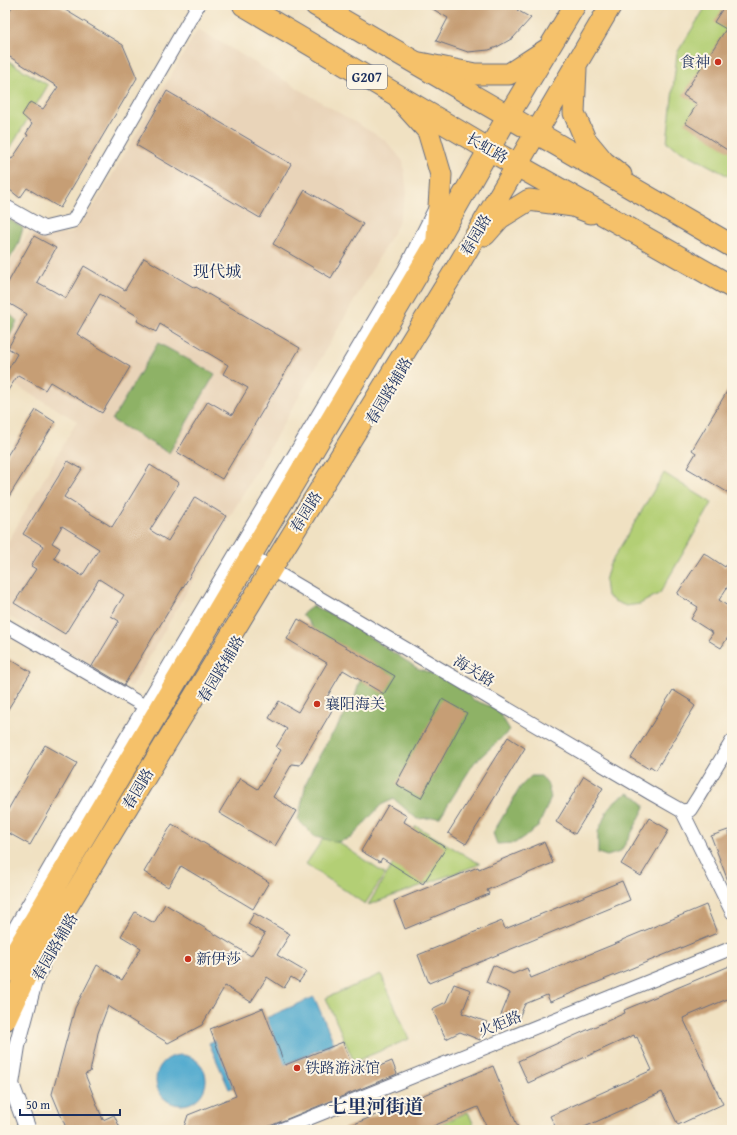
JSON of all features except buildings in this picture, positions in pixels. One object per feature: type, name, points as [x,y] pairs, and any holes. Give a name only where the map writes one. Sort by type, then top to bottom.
[{"type":"highway","name":"G207","points":[[316,5],[732,246]]},
{"type":"highway","name":"长虹路","points":[[253,7],[393,93],[490,150],[732,287]]},
{"type":"main road","name":"春园路","points":[[5,973],[10,962],[436,243],[508,116],[575,5]]},
{"type":"main road","name":"春园路","points":[[5,1020],[27,973],[275,571],[459,264],[611,5]]},
{"type":"main road","points":[[414,62],[475,74],[509,74],[550,47]]},
{"type":"main road","points":[[576,63],[574,113],[585,139],[604,162],[660,204]]},
{"type":"main road","points":[[393,93],[428,131],[441,175],[436,243]]},
{"type":"main road","points":[[459,264],[500,218],[529,200],[573,206],[641,235]]},
{"type":"street","points":[[5,206],[44,228],[73,221],[198,5]]},
{"type":"street","points":[[5,948],[69,836],[406,270],[439,203]]},
{"type":"street","name":"春园路辅路","points":[[28,1130],[11,1084],[17,1046],[35,978],[275,571],[464,267],[492,226]]},
{"type":"street","name":"海关路","points":[[251,555],[275,571],[682,811]]},
{"type":"street","points":[[5,625],[146,707]]},
{"type":"street","points":[[732,740],[690,810],[682,811],[732,912]]},
{"type":"street","name":"火炬路","points":[[280,1130],[732,948]]},
{"type":"shaded area","points":[[198,29],[385,140],[403,161],[407,193],[397,226],[132,687],[5,614],[5,547],[77,421],[5,379],[5,271],[31,229],[50,235],[72,233],[94,206]]},
{"type":"green space","points":[[707,5],[732,5],[732,178],[667,143],[677,53]]},
{"type":"green space","points":[[5,59],[48,85],[5,157]]},
{"type":"green space","points":[[5,217],[23,228],[18,245],[5,267]]},
{"type":"green space","points":[[5,309],[17,321],[9,337],[5,337]]},
{"type":"green space","points":[[158,343],[215,374],[169,453],[112,420]]},
{"type":"green space","points":[[664,473],[712,503],[660,593],[640,604],[626,606],[607,596],[605,581],[609,566]]},
{"type":"green space","points":[[313,606],[347,622],[417,668],[450,680],[474,700],[497,709],[510,730],[474,763],[440,817],[417,819],[394,799],[381,805],[351,838],[337,842],[315,837],[298,820],[306,783],[313,767],[329,739],[353,703],[363,671],[323,640],[302,614]]},
{"type":"green space","points":[[531,776],[541,776],[548,785],[551,798],[538,827],[515,843],[497,844],[493,833],[521,786]]},
{"type":"green space","points":[[628,793],[638,798],[645,807],[620,852],[607,856],[598,853],[598,832],[607,811],[616,800]]},
{"type":"green space","points":[[416,826],[480,864],[368,905]]},
{"type":"green space","points":[[326,834],[385,874],[365,904],[306,864]]},
{"type":"green space","points":[[381,974],[409,1039],[354,1062],[326,998]]},
{"type":"green space","points":[[468,1112],[476,1130],[428,1130]]},
{"type":"water","points":[[314,997],[334,1043],[229,1089],[209,1043]]},
{"type":"water","points":[[181,1055],[195,1059],[202,1066],[206,1080],[202,1094],[195,1101],[181,1105],[167,1101],[160,1094],[156,1080],[160,1066],[167,1059]]},
{"type":"place","name":"食神","points":[[718,62]]},
{"type":"place","name":"襄阳海关","points":[[317,704]]},
{"type":"place","name":"新伊莎","points":[[188,959]]},
{"type":"place","name":"铁路游泳馆","points":[[297,1068]]},
{"type":"district","name":"现代城","points":[[217,271]]},
{"type":"district","name":"七里河街道","points":[[376,1106]]}]
